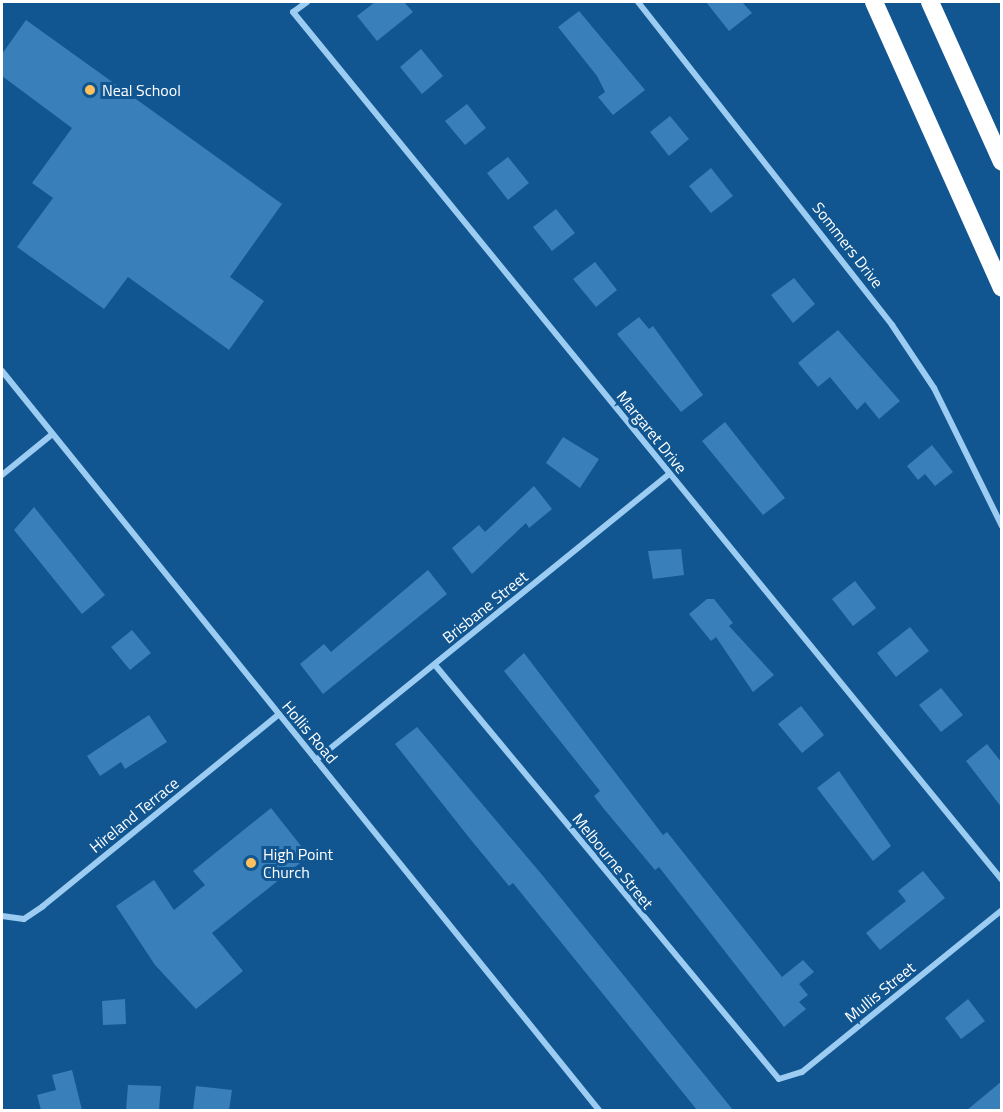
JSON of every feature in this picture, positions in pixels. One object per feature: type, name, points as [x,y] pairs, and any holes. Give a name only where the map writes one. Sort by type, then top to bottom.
[{"type":"highway","points":[[865,2],[902,60]]},
{"type":"highway","points":[[874,2],[902,60],[1002,288]]},
{"type":"highway","points":[[930,2],[1002,162]]},
{"type":"street","name":"Margaret Drive","points":[[307,2],[293,12],[1002,880]]},
{"type":"street","name":"Sommers Drive","points":[[638,2],[892,325],[934,388],[1002,526]]},
{"type":"street","name":"Hollis Road","points":[[2,371],[50,436],[316,760],[598,1110]]},
{"type":"street","points":[[2,475],[50,436]]},
{"type":"street","name":"Brisbane Street","points":[[316,760],[669,474]]},
{"type":"street","name":"Melbourne Street","points":[[435,665],[771,1073]]},
{"type":"street","name":"Hireland Terrace","points":[[2,916],[24,919],[43,906],[278,714]]},
{"type":"street","name":"Mullis Street","points":[[771,1073],[779,1079],[802,1072],[1002,910]]},
{"type":"building","points":[[375,2],[404,2],[413,12],[377,41],[357,16]]},
{"type":"building","points":[[706,2],[742,2],[752,13],[729,31]]},
{"type":"building","points":[[579,11],[645,90],[613,115],[598,97],[605,92],[597,76],[558,27]]},
{"type":"building","points":[[26,20],[282,204],[230,277],[264,301],[229,350],[128,277],[104,309],[17,247],[53,198],[32,183],[72,128],[2,76],[2,54]]},
{"type":"building","points":[[421,49],[443,76],[422,94],[400,67]]},
{"type":"building","points":[[467,104],[486,128],[465,145],[445,121]]},
{"type":"building","points":[[670,116],[689,139],[669,156],[650,132]]},
{"type":"building","points":[[508,157],[529,183],[508,200],[487,173]]},
{"type":"building","points":[[711,168],[733,196],[711,213],[689,186]]},
{"type":"building","points":[[556,209],[575,233],[552,251],[533,227]]},
{"type":"building","points":[[595,262],[617,290],[596,307],[573,279]]},
{"type":"building","points":[[794,278],[815,304],[793,323],[771,295]]},
{"type":"building","points":[[639,317],[649,329],[653,326],[703,395],[681,412],[617,334]]},
{"type":"building","points":[[838,330],[900,401],[879,419],[865,402],[857,410],[830,377],[818,387],[798,363]]},
{"type":"building","points":[[725,422],[785,498],[763,515],[702,441]]},
{"type":"building","points":[[563,437],[599,459],[580,488],[546,463]]},
{"type":"building","points":[[932,445],[953,472],[935,486],[925,474],[918,480],[907,466]]},
{"type":"building","points":[[534,486],[552,509],[529,528],[526,523],[472,574],[452,548],[479,525],[485,532]]},
{"type":"building","points":[[34,507],[105,595],[82,614],[14,530]]},
{"type":"building","points":[[681,549],[684,575],[653,579],[648,551]]},
{"type":"building","points":[[428,570],[447,594],[323,694],[300,664],[324,644],[331,652]]},
{"type":"building","points":[[855,581],[876,608],[853,626],[832,599]]},
{"type":"building","points":[[707,599],[714,599],[733,623],[729,626],[774,675],[753,692],[716,637],[711,641],[689,614]]},
{"type":"building","points":[[910,627],[929,651],[896,677],[877,653]]},
{"type":"building","points":[[132,630],[151,653],[130,670],[111,647]]},
{"type":"building","points":[[524,653],[663,835],[667,832],[782,977],[803,960],[814,972],[799,984],[808,995],[799,1002],[806,1009],[784,1027],[659,867],[655,870],[604,809],[594,796],[600,791],[504,671]]},
{"type":"building","points":[[941,688],[963,715],[941,732],[919,705]]},
{"type":"building","points":[[801,706],[824,735],[802,753],[778,724]]},
{"type":"building","points":[[149,715],[167,742],[125,769],[121,762],[100,776],[87,756]]},
{"type":"building","points":[[417,727],[543,876],[733,1110],[697,1110],[513,883],[509,886],[471,840],[395,744]]},
{"type":"building","points":[[987,744],[1002,763],[1002,808],[966,761]]},
{"type":"building","points":[[839,771],[891,846],[873,861],[817,788]]},
{"type":"building","points":[[271,808],[309,856],[212,933],[243,971],[196,1009],[155,965],[116,906],[154,880],[174,910],[205,885],[193,871]]},
{"type":"building","points":[[923,871],[945,898],[880,950],[866,933],[906,901],[898,891]]},
{"type":"building","points":[[125,999],[126,1024],[103,1025],[102,1001]]},
{"type":"building","points":[[968,999],[985,1021],[961,1039],[945,1018]]},
{"type":"building","points":[[72,1070],[82,1110],[41,1110],[37,1095],[56,1090],[52,1075]]},
{"type":"building","points":[[1002,1081],[1002,1110],[967,1110]]},
{"type":"building","points":[[128,1085],[161,1086],[159,1110],[126,1110]]},
{"type":"building","points":[[196,1086],[232,1090],[229,1110],[193,1110]]},
{"type":"place","name":"Neal School","points":[[90,90]]},
{"type":"place","name":"High Point Church","points":[[251,863]]}]
